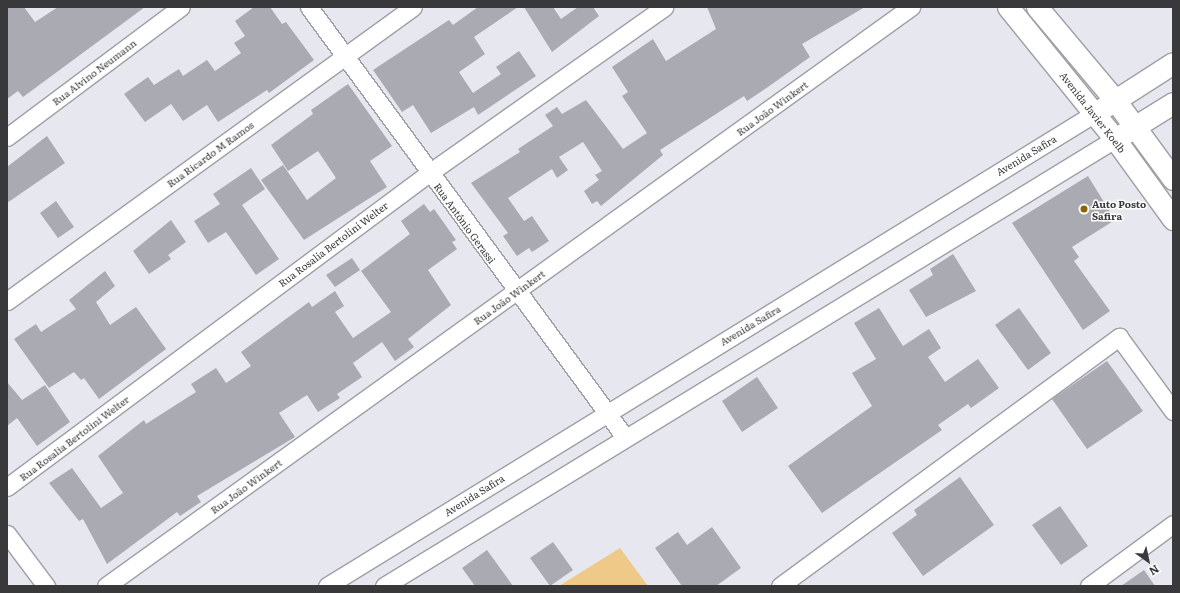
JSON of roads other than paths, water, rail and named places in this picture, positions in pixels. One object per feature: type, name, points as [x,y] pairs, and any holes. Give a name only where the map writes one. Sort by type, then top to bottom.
[{"type":"street","name":"Rua Alvino Neumann","points":[[7,137],[181,7]]},
{"type":"street","name":"Rua Antônio Gerassi","points":[[309,7],[515,293],[624,436]]},
{"type":"street","name":"Rua Ricardo M Ramos","points":[[7,301],[413,7]]},
{"type":"street","name":"Rua Rosalia Bertolini Welter","points":[[7,487],[429,173],[664,7]]},
{"type":"street","name":"Rua João Winkert","points":[[106,586],[911,7]]},
{"type":"street","name":"Avenida Javier Koelb","points":[[1008,7],[1095,113],[1173,219]]},
{"type":"street","points":[[1037,7],[1115,100],[1173,179]]},
{"type":"street","name":"Avenida Safira","points":[[327,586],[1173,64]]},
{"type":"street","points":[[384,586],[624,436],[1173,103]]},
{"type":"street","points":[[785,585],[1119,337],[1173,411]]},
{"type":"street","points":[[1089,586],[1173,524]]},
{"type":"street","points":[[7,534],[46,586]]},
{"type":"place","name":"Auto Posto Safira","points":[[1084,209]]}]
